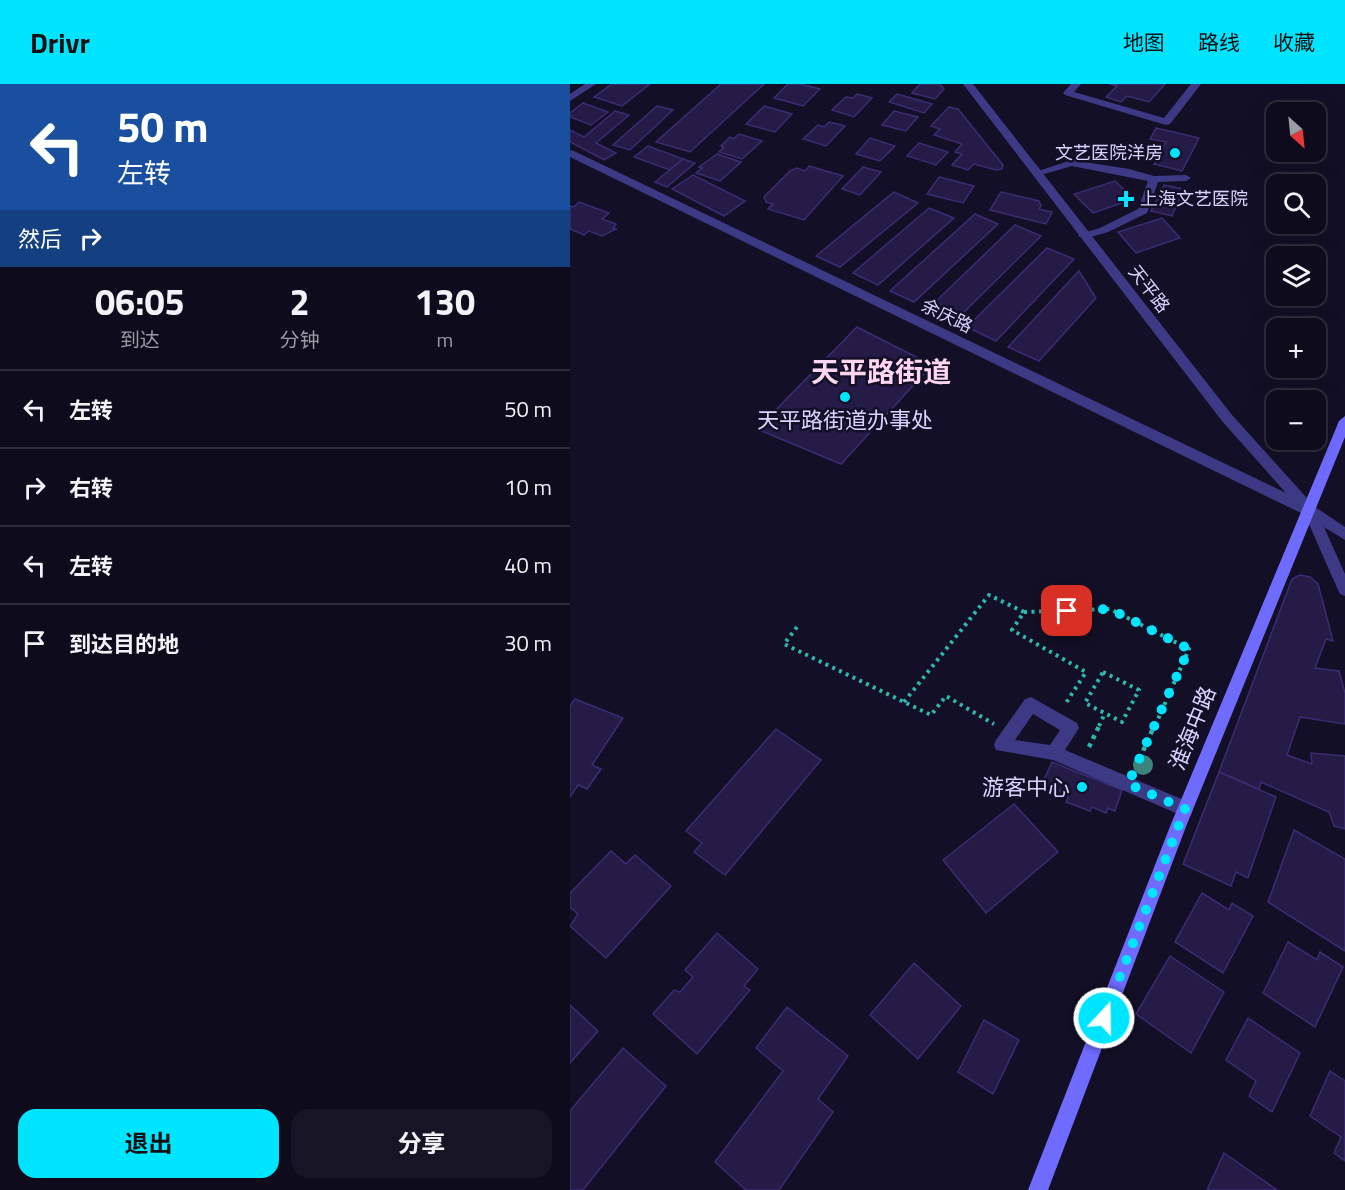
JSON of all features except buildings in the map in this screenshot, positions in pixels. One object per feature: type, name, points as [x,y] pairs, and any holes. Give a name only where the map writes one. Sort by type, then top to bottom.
[{"type":"main road","name":"淮海中路","points":[[1038,1190],[1185,809],[1310,511],[1345,421]]},
{"type":"street","points":[[570,98],[591,84]]},
{"type":"street","name":"天平路","points":[[968,84],[1227,418],[1310,511]]},
{"type":"street","points":[[1076,84],[1068,93],[1166,122],[1196,84]]},
{"type":"street","name":"余庆路","points":[[570,153],[1310,511]]},
{"type":"street","points":[[1037,172],[1072,163],[1129,172],[1154,179],[1186,178]]},
{"type":"street","points":[[1084,236],[1104,230],[1143,211],[1154,179]]},
{"type":"street","points":[[1310,511],[1345,534]]},
{"type":"street","points":[[1310,511],[1345,590]]},
{"type":"street","points":[[1054,753],[1071,728],[1031,704],[1002,745],[1054,753],[1185,809]]},
{"type":"path","points":[[904,702],[989,595],[1024,612],[1110,609],[1189,649],[1128,784]]},
{"type":"path","points":[[1024,612],[1012,630],[1086,672],[1056,719]]},
{"type":"path","points":[[797,627],[784,644],[931,715],[946,696],[1010,733]]},
{"type":"path","points":[[1103,672],[1139,690],[1122,722],[1105,713],[1085,703],[1103,672]]},
{"type":"path","points":[[1082,765],[1105,713]]},
{"type":"place","name":"文艺医院洋房","points":[[1175,153]]},
{"type":"place","name":"上海文艺医院","points":[[1126,199]]},
{"type":"place","name":"天平路街道办事处","points":[[845,397]]},
{"type":"place","name":"游客中心","points":[[1082,787]]},
{"type":"district","name":"天平路街道","points":[[881,372]]},
{"type":"route","points":[[1067,611],[1110,609],[1189,649],[1128,784],[1185,809],[1104,1018]]}]
